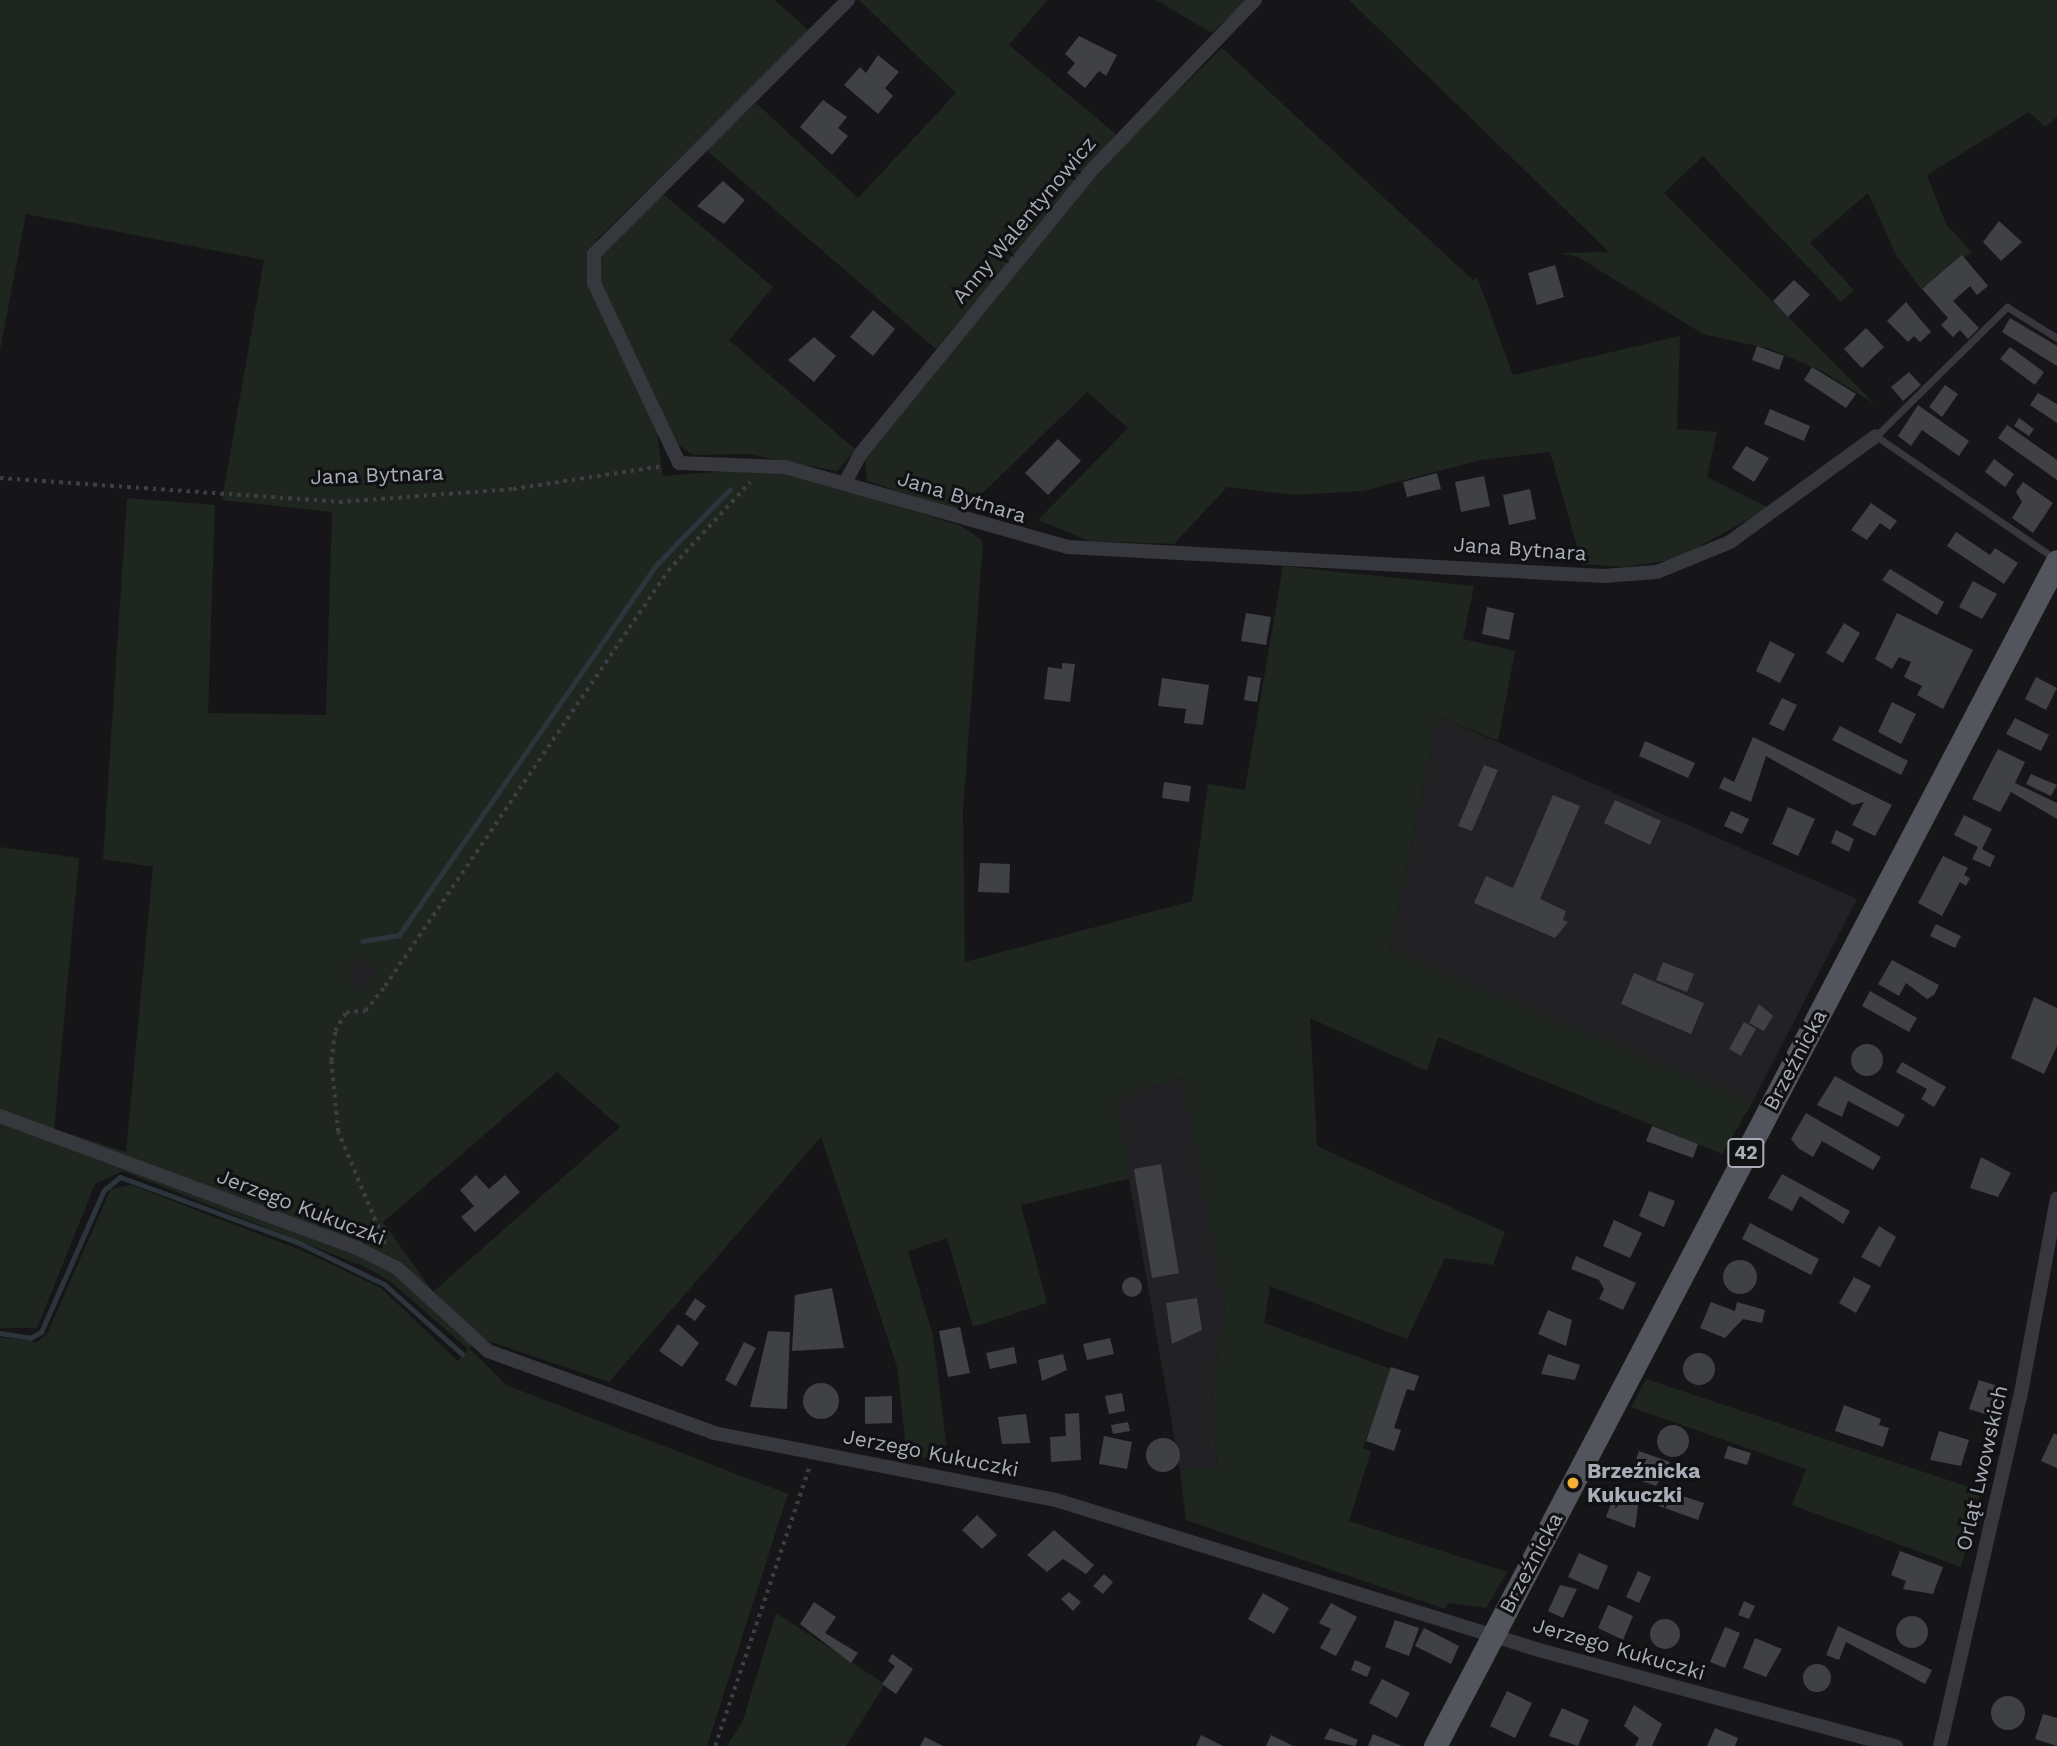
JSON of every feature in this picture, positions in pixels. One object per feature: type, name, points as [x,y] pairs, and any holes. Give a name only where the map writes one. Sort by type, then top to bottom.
[{"type":"main road","name":"Brzeźnicka","points":[[1436,1746],[2057,561]]},
{"type":"street","points":[[679,463],[594,283],[594,254],[848,0]]},
{"type":"street","name":"Anny Walentynowicz","points":[[845,483],[861,453],[1089,173],[1255,0]]},
{"type":"street","name":"Jana Bytnara","points":[[679,463],[766,463],[1068,547],[1632,576],[1681,565],[1730,542],[1877,436]]},
{"type":"street","name":"Jerzego Kukuczki","points":[[0,1116],[397,1268],[488,1351],[713,1433],[1056,1500],[1494,1633],[1896,1746]]},
{"type":"street","name":"Orląt Lwowskich","points":[[1940,1746],[2020,1398],[2057,1198]]},
{"type":"lane","name":"Jana Bytnara","points":[[1877,436],[2007,307],[2057,338]]},
{"type":"lane","points":[[1877,436],[2057,561]]},
{"type":"path","name":"Jana Bytnara","points":[[0,478],[339,502],[513,489],[679,463]]},
{"type":"path","points":[[397,1268],[338,1132],[331,1061],[335,1031],[346,1012],[365,1011],[385,986],[668,571],[766,463]]},
{"type":"path","points":[[715,1746],[814,1453]]},
{"type":"shaded area","points":[[0,0],[775,0],[809,31],[596,240],[587,280],[656,425],[663,476],[762,468],[802,476],[961,526],[983,541],[963,811],[965,962],[1192,901],[1208,784],[1245,790],[1283,566],[1474,586],[1463,639],[1515,651],[1498,741],[1438,716],[1390,950],[1752,1103],[1722,1154],[1438,1037],[1427,1071],[1310,1018],[1317,1146],[1505,1232],[1493,1265],[1445,1258],[1407,1339],[1270,1286],[1264,1323],[1391,1369],[1363,1448],[1371,1451],[1349,1521],[1507,1572],[1486,1608],[1448,1603],[1445,1609],[1186,1520],[1180,1470],[1217,1466],[1212,1388],[1225,1309],[1183,1078],[1116,1098],[1131,1178],[1021,1205],[1047,1303],[973,1327],[947,1238],[908,1251],[933,1336],[948,1460],[907,1456],[897,1367],[821,1137],[609,1382],[480,1338],[469,1348],[506,1385],[788,1494],[707,1746],[0,1746],[0,1337],[37,1342],[47,1334],[111,1189],[131,1185],[303,1251],[381,1288],[458,1361],[468,1349],[390,1281],[365,1267],[123,1171],[95,1184],[37,1328],[0,1328],[0,847],[79,858],[54,1129],[126,1152],[153,867],[103,859],[127,498],[215,505],[208,713],[326,715],[332,512],[222,500],[264,260],[26,214],[0,350]],"holes":[[[358,957],[378,972],[363,992],[344,977]],[[557,1072],[620,1127],[433,1292],[383,1222]]]},
{"type":"shaded area","points":[[859,0],[1047,0],[1009,45],[1116,134],[936,349],[706,150],[756,103],[858,198],[956,93]]},
{"type":"shaded area","points":[[1156,0],[1247,0],[1212,33]]},
{"type":"shaded area","points":[[1349,0],[2057,0],[2057,117],[2045,127],[2029,112],[1927,175],[1946,224],[1972,252],[1921,289],[1897,257],[1868,193],[1810,243],[1854,290],[1841,302],[1703,156],[1664,193],[1875,404],[1822,371],[1770,349],[1703,334],[1578,257],[1560,253],[1609,252]]},
{"type":"shaded area","points":[[1222,48],[1473,280],[1477,277],[1513,375],[1680,336],[1677,429],[1717,432],[1707,477],[1769,508],[1676,559],[1625,567],[1582,564],[1550,452],[1481,460],[1363,491],[1295,495],[1227,487],[1174,544],[1089,541],[1038,520],[1128,428],[1087,392],[963,512],[867,481],[865,457],[1106,162]]},
{"type":"shaded area","points":[[661,192],[773,287],[729,340],[856,450],[837,471],[748,454],[693,455],[674,442],[599,279],[602,252]]},
{"type":"shaded area","points":[[1438,716],[1857,899],[1752,1103],[1390,950]]},
{"type":"shaded area","points":[[358,957],[378,972],[363,992],[344,977]]},
{"type":"shaded area","points":[[1184,1078],[1225,1309],[1212,1388],[1217,1467],[1180,1470],[1115,1098]]},
{"type":"shaded area","points":[[1646,1379],[1981,1491],[1961,1567],[1792,1505],[1806,1469],[1631,1407]]},
{"type":"shaded area","points":[[776,1613],[885,1684],[846,1746],[727,1746],[743,1720]]},
{"type":"building","points":[[1079,36],[1117,55],[1106,76],[1099,71],[1085,88],[1067,73],[1075,63],[1065,54]]},
{"type":"building","points":[[878,55],[899,72],[885,88],[893,96],[878,114],[844,85],[860,67],[866,73]]},
{"type":"building","points":[[823,100],[847,117],[838,128],[848,136],[832,155],[800,127]]},
{"type":"building","points":[[723,181],[745,200],[724,224],[697,206]]},
{"type":"building","points":[[1999,221],[2022,242],[2001,261],[1983,242]]},
{"type":"building","points":[[1962,255],[1988,286],[1977,295],[1970,286],[1953,301],[1979,328],[1968,339],[1960,330],[1953,337],[1941,325],[1948,318],[1922,289]]},
{"type":"building","points":[[1555,265],[1564,297],[1537,305],[1528,273]]},
{"type":"building","points":[[1794,280],[1810,295],[1788,317],[1773,301]]},
{"type":"building","points":[[1906,302],[1931,332],[1920,342],[1914,336],[1908,342],[1887,321]]},
{"type":"building","points":[[873,310],[895,329],[873,356],[850,337]]},
{"type":"building","points":[[2010,318],[2057,346],[2057,366],[2002,332]]},
{"type":"building","points":[[1866,328],[1884,347],[1862,368],[1844,349]]},
{"type":"building","points":[[814,337],[836,356],[814,382],[788,360]]},
{"type":"building","points":[[1757,346],[1784,356],[1779,370],[1752,360]]},
{"type":"building","points":[[2010,347],[2044,372],[2035,385],[2000,359]]},
{"type":"building","points":[[1812,367],[1856,394],[1846,408],[1804,380]]},
{"type":"building","points":[[1909,372],[1921,385],[1903,401],[1891,387]]},
{"type":"building","points":[[1945,385],[1958,394],[1942,417],[1929,407]]},
{"type":"building","points":[[2038,393],[2057,404],[2057,423],[2030,405]]},
{"type":"building","points":[[1918,405],[1969,441],[1959,456],[1922,430],[1911,446],[1898,436]]},
{"type":"building","points":[[1770,409],[1810,426],[1804,441],[1764,424]]},
{"type":"building","points":[[2019,418],[2034,429],[2029,436],[2014,426]]},
{"type":"building","points":[[2007,425],[2057,460],[2057,480],[1998,438]]},
{"type":"building","points":[[1058,439],[1081,461],[1048,495],[1025,473]]},
{"type":"building","points":[[1746,446],[1769,458],[1754,482],[1732,468]]},
{"type":"building","points":[[1994,459],[2014,474],[2005,487],[1985,472]]},
{"type":"building","points":[[1437,473],[1441,489],[1407,497],[1403,482]]},
{"type":"building","points":[[1484,476],[1490,506],[1461,512],[1455,482]]},
{"type":"building","points":[[2023,482],[2053,503],[2033,533],[2012,518],[2022,502],[2016,492]]},
{"type":"building","points":[[1530,489],[1536,519],[1509,525],[1503,495]]},
{"type":"building","points":[[1871,503],[1897,521],[1890,530],[1880,523],[1867,540],[1851,530]]},
{"type":"building","points":[[1956,532],[1990,555],[1995,548],[2018,563],[2004,584],[1947,546]]},
{"type":"building","points":[[1890,569],[1944,602],[1937,615],[1882,580]]},
{"type":"building","points":[[1973,581],[1997,594],[1982,619],[1959,607]]},
{"type":"building","points":[[1487,607],[1514,613],[1509,640],[1482,634]]},
{"type":"building","points":[[1246,613],[1271,617],[1266,645],[1241,641]]},
{"type":"building","points":[[1897,613],[1973,650],[1943,709],[1917,695],[1922,686],[1904,677],[1911,662],[1899,657],[1892,669],[1875,659]]},
{"type":"building","points":[[1844,623],[1860,633],[1843,663],[1826,653]]},
{"type":"building","points":[[1770,641],[1795,654],[1780,683],[1756,671]]},
{"type":"building","points":[[1062,663],[1075,664],[1070,702],[1044,699],[1048,667],[1062,669]]},
{"type":"building","points":[[1248,676],[1261,678],[1257,702],[1244,700]]},
{"type":"building","points":[[2036,677],[2057,688],[2046,710],[2025,699]]},
{"type":"building","points":[[1162,678],[1209,685],[1203,725],[1184,723],[1186,709],[1158,706]]},
{"type":"building","points":[[1782,698],[1797,705],[1784,731],[1769,724]]},
{"type":"building","points":[[1892,702],[1916,714],[1901,744],[1878,732]]},
{"type":"building","points":[[2015,718],[2049,735],[2041,751],[2006,734]]},
{"type":"building","points":[[1840,726],[1908,761],[1901,775],[1832,740]]},
{"type":"building","points":[[1753,737],[1892,805],[1875,836],[1852,825],[1864,802],[1853,805],[1766,756],[1751,802],[1719,788],[1724,777],[1734,782]]},
{"type":"building","points":[[1645,741],[1695,763],[1688,778],[1639,756]]},
{"type":"building","points":[[1998,749],[2025,762],[2015,783],[2057,803],[2057,819],[2011,792],[2000,812],[1972,799]]},
{"type":"building","points":[[1484,765],[1498,770],[1472,831],[1458,826]]},
{"type":"building","points":[[2031,774],[2057,785],[2051,796],[2026,784]]},
{"type":"building","points":[[1164,782],[1191,786],[1189,802],[1162,798]]},
{"type":"building","points":[[1553,795],[1580,806],[1540,899],[1566,911],[1563,920],[1568,922],[1555,938],[1474,903],[1486,876],[1513,888]]},
{"type":"building","points":[[1615,800],[1661,821],[1650,845],[1604,823]]},
{"type":"building","points":[[1788,807],[1815,819],[1798,856],[1772,844]]},
{"type":"building","points":[[1731,811],[1749,819],[1742,834],[1724,826]]},
{"type":"building","points":[[1964,815],[1992,829],[1982,849],[1995,856],[1990,867],[1972,859],[1978,847],[1954,835]]},
{"type":"building","points":[[1836,830],[1854,839],[1849,852],[1831,843]]},
{"type":"building","points":[[1943,856],[1968,868],[1964,875],[1970,878],[1966,886],[1960,882],[1942,916],[1918,903]]},
{"type":"building","points":[[980,863],[1010,864],[1009,893],[978,892]]},
{"type":"building","points":[[1936,924],[1961,936],[1955,948],[1930,936]]},
{"type":"building","points":[[1892,960],[1939,985],[1934,995],[1927,999],[1906,983],[1899,996],[1878,984]]},
{"type":"building","points":[[1663,962],[1694,974],[1687,992],[1656,980]]},
{"type":"building","points":[[1634,973],[1704,1003],[1691,1034],[1621,1004]]},
{"type":"building","points":[[1870,991],[1917,1018],[1909,1032],[1862,1006]]},
{"type":"building","points":[[2034,997],[2057,1008],[2057,1046],[2044,1074],[2011,1058]]},
{"type":"building","points":[[1759,1004],[1773,1016],[1764,1031],[1749,1023]]},
{"type":"building","points":[[1744,1022],[1756,1029],[1741,1056],[1729,1049]]},
{"type":"building","points":[[1867,1044],[1879,1048],[1883,1060],[1879,1072],[1867,1076],[1855,1072],[1851,1060],[1855,1048]]},
{"type":"building","points":[[1902,1062],[1946,1087],[1934,1107],[1921,1099],[1927,1089],[1896,1072]]},
{"type":"building","points":[[1835,1076],[1905,1115],[1898,1127],[1848,1101],[1842,1117],[1817,1105]]},
{"type":"building","points":[[1806,1113],[1881,1157],[1873,1170],[1822,1141],[1813,1157],[1798,1148],[1791,1139]]},
{"type":"building","points":[[1652,1126],[1698,1144],[1693,1158],[1646,1141]]},
{"type":"building","points":[[1981,1157],[2011,1173],[1998,1197],[1970,1188]]},
{"type":"building","points":[[1161,1164],[1179,1273],[1152,1278],[1134,1169]]},
{"type":"building","points":[[1782,1174],[1850,1211],[1843,1224],[1800,1196],[1792,1211],[1768,1198]]},
{"type":"building","points":[[476,1175],[489,1189],[505,1175],[520,1192],[475,1232],[461,1217],[474,1206],[460,1190]]},
{"type":"building","points":[[1649,1191],[1675,1201],[1664,1227],[1639,1216]]},
{"type":"building","points":[[1614,1220],[1642,1233],[1630,1258],[1603,1246]]},
{"type":"building","points":[[1750,1223],[1819,1259],[1811,1275],[1742,1239]]},
{"type":"building","points":[[1879,1226],[1896,1237],[1880,1267],[1861,1257]]},
{"type":"building","points":[[1576,1256],[1636,1283],[1623,1310],[1599,1299],[1604,1289],[1599,1280],[1571,1269]]},
{"type":"building","points":[[1740,1260],[1752,1265],[1757,1277],[1752,1289],[1740,1294],[1728,1289],[1723,1277],[1728,1265]]},
{"type":"building","points":[[1132,1277],[1139,1280],[1142,1287],[1139,1294],[1132,1297],[1125,1294],[1122,1287],[1125,1280]]},
{"type":"building","points":[[1854,1277],[1871,1286],[1856,1313],[1839,1303]]},
{"type":"building","points":[[832,1288],[844,1348],[792,1351],[795,1295]]},
{"type":"building","points":[[695,1298],[706,1306],[695,1321],[685,1314]]},
{"type":"building","points":[[1197,1298],[1202,1330],[1172,1344],[1166,1303]]},
{"type":"building","points":[[1711,1302],[1735,1311],[1737,1302],[1765,1310],[1762,1323],[1743,1319],[1725,1338],[1700,1328]]},
{"type":"building","points":[[1548,1310],[1572,1320],[1566,1346],[1538,1334]]},
{"type":"building","points":[[678,1324],[699,1343],[682,1367],[659,1351]]},
{"type":"building","points":[[960,1327],[970,1373],[948,1377],[939,1331]]},
{"type":"building","points":[[768,1331],[790,1332],[787,1409],[750,1407]]},
{"type":"building","points":[[1110,1338],[1114,1354],[1087,1360],[1083,1344]]},
{"type":"building","points":[[744,1342],[756,1348],[736,1386],[725,1380]]},
{"type":"building","points":[[1014,1347],[1017,1363],[990,1369],[986,1353]]},
{"type":"building","points":[[1699,1353],[1710,1358],[1715,1369],[1710,1380],[1699,1385],[1688,1380],[1683,1369],[1688,1358]]},
{"type":"building","points":[[1063,1354],[1067,1370],[1042,1381],[1038,1360]]},
{"type":"building","points":[[1548,1354],[1580,1365],[1575,1380],[1541,1374]]},
{"type":"building","points":[[1391,1367],[1419,1376],[1414,1391],[1407,1389],[1394,1428],[1401,1430],[1394,1451],[1366,1441]]},
{"type":"building","points":[[1979,1380],[1998,1386],[1988,1415],[1969,1409]]},
{"type":"building","points":[[821,1383],[833,1389],[839,1401],[833,1413],[821,1419],[809,1413],[803,1401],[809,1389]]},
{"type":"building","points":[[1122,1393],[1125,1411],[1109,1414],[1105,1396]]},
{"type":"building","points":[[892,1396],[892,1423],[865,1424],[865,1397]]},
{"type":"building","points":[[1844,1405],[1881,1419],[1879,1425],[1889,1428],[1883,1447],[1835,1431]]},
{"type":"building","points":[[1079,1413],[1081,1460],[1051,1462],[1050,1437],[1066,1436],[1065,1414]]},
{"type":"building","points":[[1026,1414],[1030,1443],[1002,1444],[998,1417]]},
{"type":"building","points":[[1128,1422],[1130,1431],[1113,1434],[1111,1425]]},
{"type":"building","points":[[1673,1425],[1684,1430],[1689,1441],[1684,1452],[1673,1457],[1662,1452],[1657,1441],[1662,1430]]},
{"type":"building","points":[[1939,1431],[1969,1440],[1961,1466],[1930,1460]]},
{"type":"building","points":[[2054,1433],[2057,1435],[2057,1468],[2041,1461]]},
{"type":"building","points":[[1104,1436],[1132,1442],[1127,1469],[1099,1464]]},
{"type":"building","points":[[1163,1438],[1175,1443],[1180,1455],[1175,1467],[1163,1472],[1151,1467],[1146,1455],[1151,1443]]},
{"type":"building","points":[[1728,1446],[1751,1453],[1747,1465],[1724,1458]]},
{"type":"building","points":[[1639,1451],[1670,1462],[1656,1486],[1630,1477]]},
{"type":"building","points":[[1616,1490],[1639,1499],[1635,1528],[1606,1517]]},
{"type":"building","points":[[1670,1492],[1704,1503],[1698,1520],[1659,1506]]},
{"type":"building","points":[[977,1515],[997,1535],[982,1549],[962,1530]]},
{"type":"building","points":[[1054,1530],[1094,1565],[1086,1574],[1063,1559],[1047,1572],[1027,1555]]},
{"type":"building","points":[[1900,1551],[1943,1567],[1933,1594],[1903,1589],[1906,1581],[1891,1575]]},
{"type":"building","points":[[1579,1553],[1608,1566],[1598,1590],[1568,1577]]},
{"type":"building","points":[[1638,1571],[1651,1577],[1639,1603],[1626,1597]]},
{"type":"building","points":[[1104,1574],[1113,1582],[1103,1594],[1093,1586]]},
{"type":"building","points":[[1560,1585],[1577,1589],[1563,1618],[1548,1611]]},
{"type":"building","points":[[1069,1592],[1081,1602],[1073,1611],[1061,1599]]},
{"type":"building","points":[[1263,1593],[1289,1608],[1274,1634],[1248,1619]]},
{"type":"building","points":[[1744,1601],[1755,1606],[1749,1619],[1738,1615]]},
{"type":"building","points":[[814,1602],[836,1617],[825,1633],[858,1653],[851,1663],[800,1624]]},
{"type":"building","points":[[1331,1603],[1357,1617],[1336,1656],[1320,1648],[1331,1629],[1319,1623]]},
{"type":"building","points":[[1608,1605],[1633,1616],[1623,1640],[1598,1628]]},
{"type":"building","points":[[1912,1616],[1923,1621],[1928,1632],[1923,1643],[1912,1648],[1901,1643],[1896,1632],[1901,1621]]},
{"type":"building","points":[[1665,1619],[1675,1624],[1680,1634],[1675,1644],[1665,1649],[1655,1644],[1650,1634],[1655,1624]]},
{"type":"building","points":[[1395,1620],[1419,1628],[1409,1656],[1385,1647]]},
{"type":"building","points":[[1838,1626],[1932,1670],[1925,1684],[1846,1642],[1839,1660],[1826,1655]]},
{"type":"building","points":[[1725,1627],[1740,1633],[1725,1668],[1710,1662]]},
{"type":"building","points":[[1424,1628],[1459,1646],[1451,1664],[1415,1646]]},
{"type":"building","points":[[1755,1638],[1782,1649],[1766,1677],[1743,1668]]},
{"type":"building","points":[[892,1654],[913,1669],[896,1694],[882,1684],[895,1666],[888,1661]]},
{"type":"building","points":[[1355,1660],[1371,1667],[1367,1677],[1351,1670]]},
{"type":"building","points":[[1817,1664],[1827,1668],[1831,1678],[1827,1688],[1817,1692],[1807,1688],[1803,1678],[1807,1668]]},
{"type":"building","points":[[1382,1679],[1410,1693],[1397,1718],[1369,1703]]},
{"type":"building","points":[[1507,1691],[1532,1703],[1515,1738],[1490,1726]]},
{"type":"building","points":[[2008,1696],[2020,1701],[2025,1713],[2020,1725],[2008,1730],[1996,1725],[1991,1713],[1996,1701]]},
{"type":"building","points":[[1634,1705],[1662,1724],[1652,1746],[1635,1746],[1639,1738],[1624,1726]]},
{"type":"building","points":[[1562,1708],[1589,1720],[1578,1746],[1549,1736]]},
{"type":"building","points":[[2043,1714],[2057,1718],[2057,1746],[2035,1739]]},
{"type":"building","points":[[1330,1728],[1358,1740],[1355,1746],[1324,1739]]},
{"type":"building","points":[[1715,1728],[1738,1738],[1735,1746],[1707,1746]]},
{"type":"building","points":[[1373,1734],[1402,1746],[1368,1746]]},
{"type":"building","points":[[1201,1735],[1223,1746],[1196,1746]]},
{"type":"building","points":[[1271,1735],[1293,1746],[1266,1746]]},
{"type":"building","points":[[925,1737],[943,1746],[920,1746]]},
{"type":"waterway","points":[[362,941],[399,935],[658,563],[730,489]]},
{"type":"waterway","points":[[0,1333],[30,1338],[41,1332],[104,1190],[120,1177],[299,1243],[384,1284],[462,1354]]},
{"type":"place","name":"Brzeźnicka Kukuczki","points":[[1573,1483]]}]
